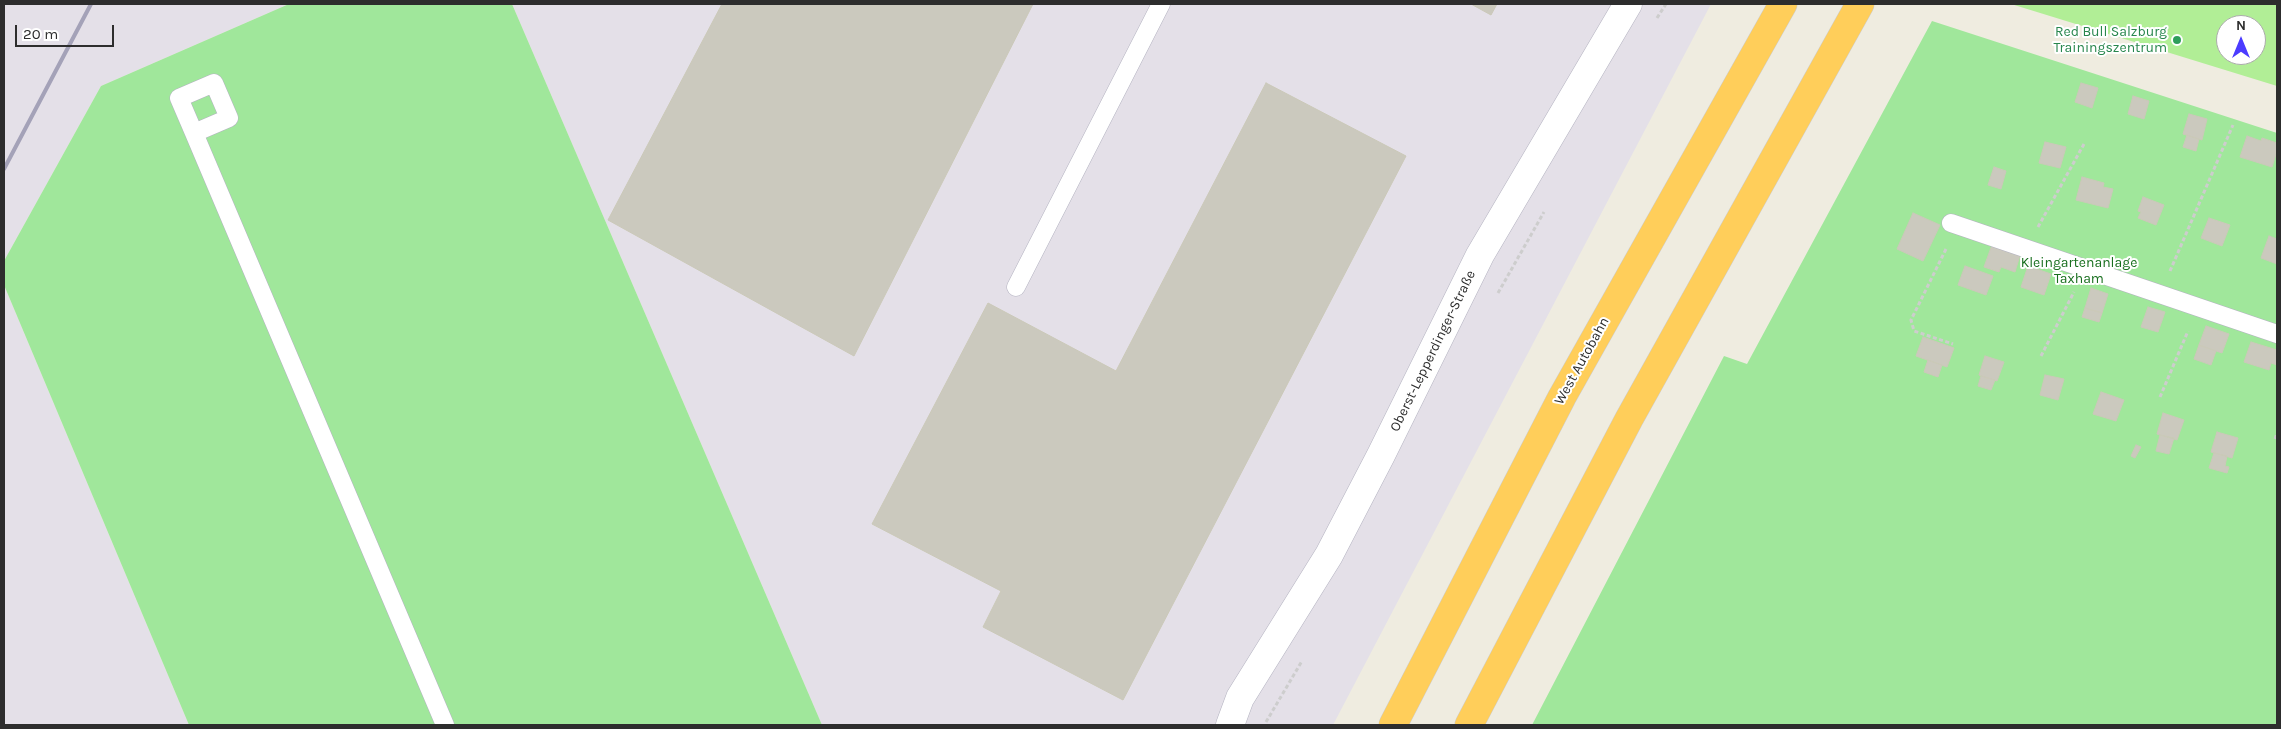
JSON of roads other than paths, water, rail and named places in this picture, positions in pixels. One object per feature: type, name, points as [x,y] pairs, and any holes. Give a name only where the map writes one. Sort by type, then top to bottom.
[{"type":"highway","name":"West Autobahn","points":[[1392,725],[1562,397],[1783,4]]},
{"type":"highway","points":[[1469,725],[1630,419],[1860,4]]},
{"type":"street","name":"Oberst-Lepperdinger-Straße","points":[[1230,725],[1240,698],[1329,555],[1480,255],[1628,4]]},
{"type":"street","name":"Oberst-Lepperdinger-Straße","points":[[1208,725],[1240,698]]},
{"type":"lane","points":[[1016,286],[1161,4]]},
{"type":"lane","points":[[194,132],[446,725]]},
{"type":"lane","points":[[1956,225],[2277,334]]},
{"type":"railway","points":[[4,169],[91,4]]},
{"type":"place","name":"Red Bull Salzburg Trainingszentrum","points":[[2177,40]]},
{"type":"park label","name":"Kleingartenanlage Taxham","points":[[2079,272]]}]
